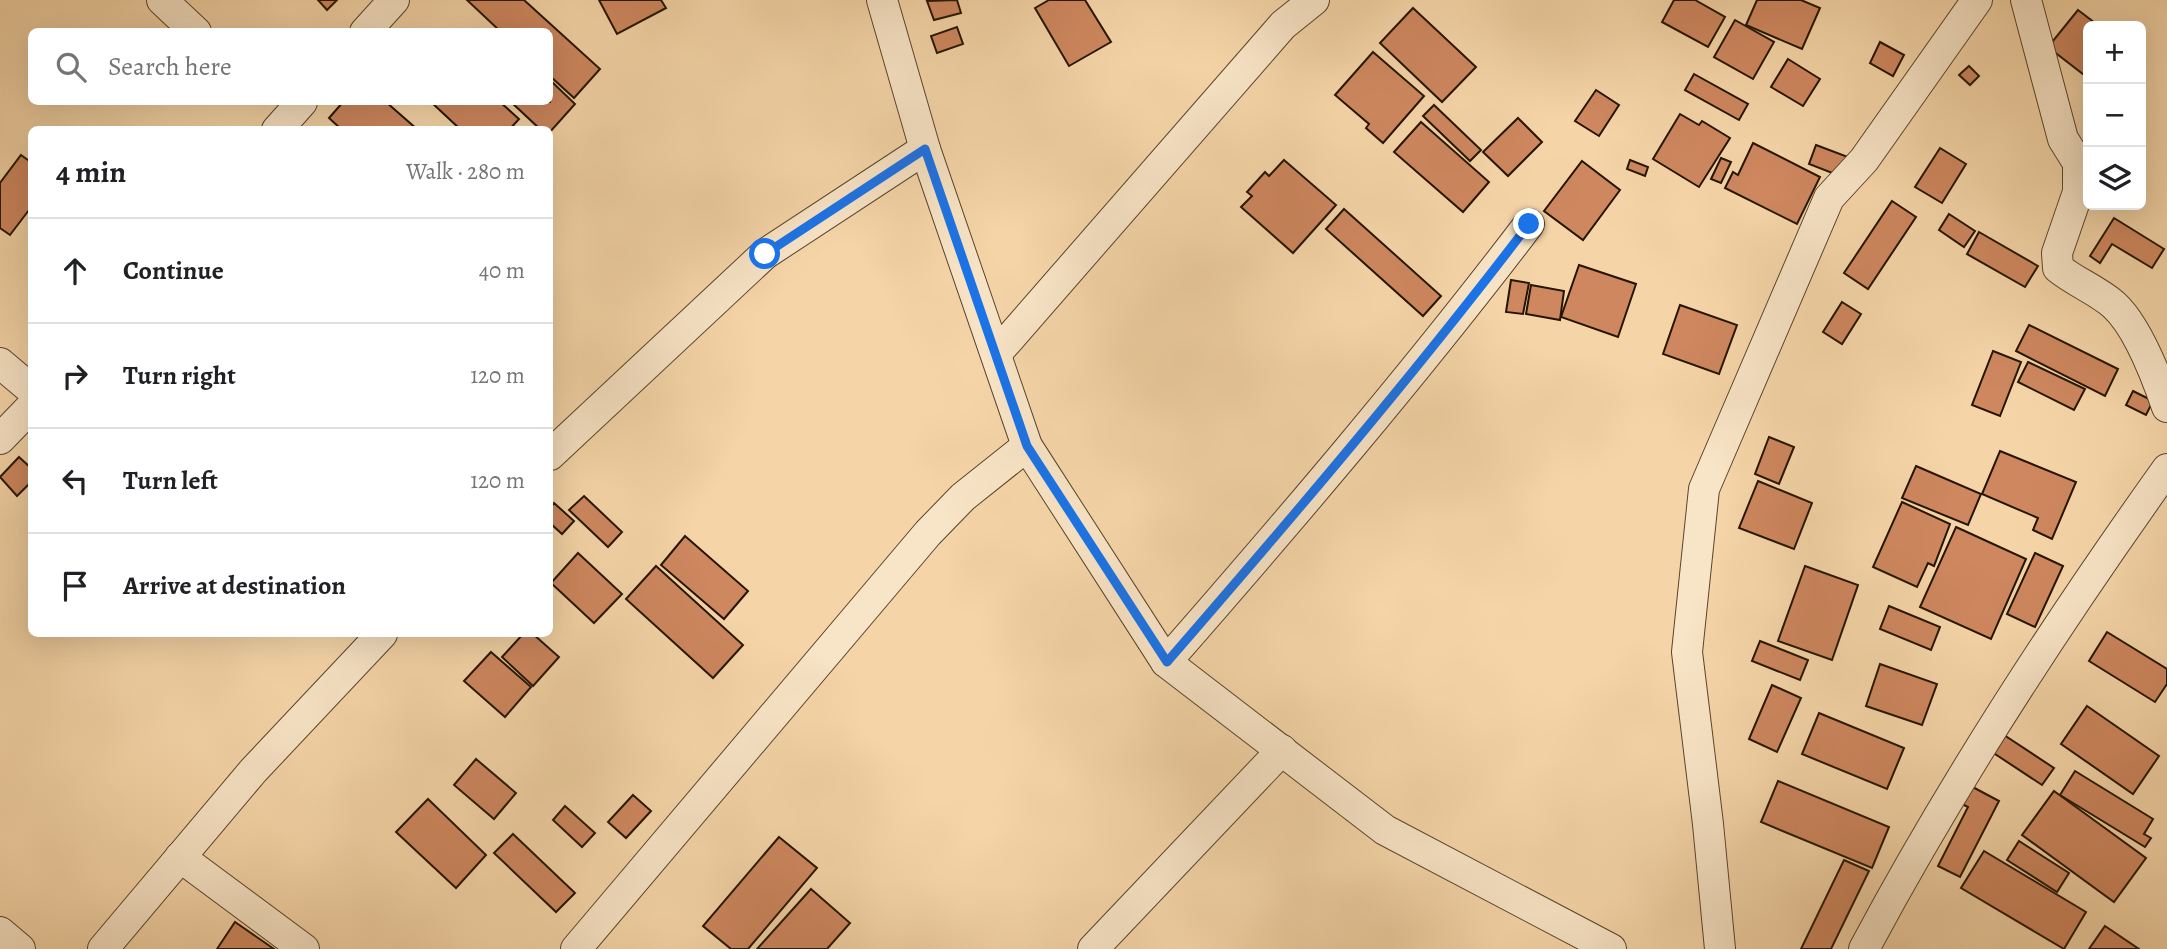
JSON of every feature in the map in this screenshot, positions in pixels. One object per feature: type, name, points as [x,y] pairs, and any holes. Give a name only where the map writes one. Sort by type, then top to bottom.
[{"type":"street","points":[[162,0],[192,28]]},
{"type":"street","points":[[369,28],[394,0]]},
{"type":"street","points":[[882,0],[925,149],[1027,446],[1167,662],[1385,830],[1611,949]]},
{"type":"street","points":[[996,355],[1283,25],[1314,0]]},
{"type":"street","points":[[1720,949],[1709,824],[1687,652],[1704,489],[1829,198],[1864,160],[1977,0]]},
{"type":"street","points":[[2026,0],[2063,139],[2078,163],[2077,192],[2057,253],[2058,268],[2113,304],[2126,318],[2158,382],[2167,407]]},
{"type":"street","points":[[553,452],[765,254],[925,149]]},
{"type":"street","points":[[1167,662],[1280,531],[1463,310],[1529,224]]},
{"type":"street","points":[[0,363],[28,387]]},
{"type":"street","points":[[0,439],[28,410]]},
{"type":"street","points":[[576,949],[928,533],[963,497],[1027,446]]},
{"type":"street","points":[[1864,949],[1909,864],[2087,580],[2167,469]]},
{"type":"street","points":[[103,949],[253,771],[379,637]]},
{"type":"street","points":[[1093,949],[1282,750]]},
{"type":"street","points":[[180,857],[304,949]]},
{"type":"street","points":[[0,932],[20,949]]},
{"type":"building","points":[[318,0],[337,0],[327,10]]},
{"type":"building","points":[[467,0],[524,0],[600,69],[574,98],[553,79],[553,28],[497,28]]},
{"type":"building","points":[[599,0],[661,0],[666,8],[617,34]]},
{"type":"building","points":[[957,0],[961,13],[934,20],[927,1]]},
{"type":"building","points":[[1049,0],[1085,0],[1111,42],[1069,66],[1035,8]]},
{"type":"building","points":[[1674,0],[1695,0],[1725,17],[1708,47],[1662,22]]},
{"type":"building","points":[[1757,0],[1801,0],[1820,8],[1802,49],[1746,25]]},
{"type":"building","points":[[1413,8],[1476,67],[1442,102],[1380,43]]},
{"type":"building","points":[[2078,10],[2092,21],[2083,21],[2083,74],[2048,47]]},
{"type":"building","points":[[1735,20],[1774,42],[1753,79],[1714,57]]},
{"type":"building","points":[[957,27],[963,44],[937,53],[931,36]]},
{"type":"building","points":[[1880,42],[1904,55],[1893,76],[1870,63]]},
{"type":"building","points":[[1373,52],[1424,96],[1383,143],[1366,128],[1369,124],[1335,95]]},
{"type":"building","points":[[1788,59],[1820,79],[1803,106],[1771,87]]},
{"type":"building","points":[[1969,66],[1979,76],[1970,85],[1959,75]]},
{"type":"building","points":[[1694,74],[1748,104],[1739,120],[1685,90]]},
{"type":"building","points":[[553,83],[575,104],[553,129],[553,126],[537,126],[514,105],[553,105]]},
{"type":"building","points":[[1596,90],[1619,105],[1599,136],[1575,121]]},
{"type":"building","points":[[340,105],[389,105],[413,126],[338,126],[329,118]]},
{"type":"building","points":[[434,105],[503,105],[519,119],[513,126],[457,126]]},
{"type":"building","points":[[1434,105],[1481,150],[1470,161],[1423,116]]},
{"type":"building","points":[[1680,114],[1699,125],[1702,121],[1730,138],[1699,187],[1653,159]]},
{"type":"building","points":[[1518,118],[1542,142],[1508,176],[1483,152]]},
{"type":"building","points":[[1421,122],[1489,182],[1463,212],[1394,152]]},
{"type":"building","points":[[1753,143],[1820,177],[1797,224],[1725,188],[1733,172],[1738,175]]},
{"type":"building","points":[[1816,145],[1848,157],[1840,176],[1809,164]]},
{"type":"building","points":[[1940,148],[1966,164],[1942,203],[1915,187]]},
{"type":"building","points":[[21,155],[28,160],[28,211],[10,235],[0,228],[0,183]]},
{"type":"building","points":[[1721,158],[1731,162],[1721,183],[1711,179]]},
{"type":"building","points":[[1284,160],[1336,205],[1293,253],[1241,207],[1252,196],[1247,192],[1265,172],[1269,176]]},
{"type":"building","points":[[1630,160],[1648,167],[1645,176],[1627,169]]},
{"type":"building","points":[[1582,161],[1620,190],[1583,240],[1544,211]]},
{"type":"building","points":[[1892,201],[1916,217],[1868,289],[1844,273]]},
{"type":"building","points":[[1344,209],[1441,296],[1423,316],[1326,229]]},
{"type":"building","points":[[1949,214],[1975,231],[1964,247],[1939,230]]},
{"type":"building","points":[[2114,218],[2164,249],[2152,268],[2112,244],[2100,263],[2090,256]]},
{"type":"building","points":[[1979,232],[2038,266],[2025,287],[1967,254]]},
{"type":"building","points":[[1579,265],[1636,284],[1618,337],[1561,317]]},
{"type":"building","points":[[1511,280],[1529,283],[1523,314],[1506,312]]},
{"type":"building","points":[[1531,285],[1564,291],[1560,320],[1526,314]]},
{"type":"building","points":[[1842,302],[1861,314],[1842,344],[1823,332]]},
{"type":"building","points":[[1680,305],[1737,325],[1719,374],[1663,354]]},
{"type":"building","points":[[2029,325],[2118,369],[2105,396],[2016,351]]},
{"type":"building","points":[[1993,351],[2021,362],[2000,416],[1972,405]]},
{"type":"building","points":[[2028,362],[2085,389],[2074,410],[2018,382]]},
{"type":"building","points":[[2133,391],[2153,401],[2146,415],[2126,405]]},
{"type":"building","points":[[1769,437],[1794,447],[1779,484],[1755,474]]},
{"type":"building","points":[[2000,451],[2076,482],[2052,539],[2033,530],[2038,518],[1982,494]]},
{"type":"building","points":[[19,457],[28,465],[28,485],[17,496],[0,477]]},
{"type":"building","points":[[1916,466],[1981,494],[1968,525],[1902,498]]},
{"type":"building","points":[[1758,481],[1812,503],[1794,549],[1739,528]]},
{"type":"building","points":[[584,496],[622,532],[608,547],[569,510]]},
{"type":"building","points":[[1902,502],[1950,524],[1934,566],[1928,563],[1917,587],[1873,567]]},
{"type":"building","points":[[553,504],[574,521],[562,534],[553,526]]},
{"type":"building","points":[[1956,527],[2026,559],[1991,639],[1920,607]]},
{"type":"building","points":[[685,536],[748,591],[724,619],[661,565]]},
{"type":"building","points":[[578,553],[622,594],[594,623],[553,585],[553,581]]},
{"type":"building","points":[[2035,553],[2063,566],[2035,627],[2007,614]]},
{"type":"building","points":[[656,566],[743,645],[713,678],[626,599]]},
{"type":"building","points":[[1805,566],[1858,585],[1832,660],[1778,641]]},
{"type":"building","points":[[1889,606],[1940,627],[1931,650],[1880,629]]},
{"type":"building","points":[[2107,632],[2167,669],[2167,684],[2155,702],[2089,661]]},
{"type":"building","points":[[520,637],[536,637],[559,657],[533,686],[502,657]]},
{"type":"building","points":[[1760,641],[1808,660],[1800,680],[1752,661]]},
{"type":"building","points":[[491,652],[531,687],[505,717],[464,681]]},
{"type":"building","points":[[1880,664],[1937,684],[1922,725],[1866,706]]},
{"type":"building","points":[[1772,685],[1801,698],[1777,752],[1749,739]]},
{"type":"building","points":[[2087,706],[2159,756],[2133,794],[2061,744]]},
{"type":"building","points":[[1819,713],[1904,748],[1887,789],[1802,754]]},
{"type":"building","points":[[2004,735],[2054,768],[2042,785],[1992,752]]},
{"type":"building","points":[[476,759],[516,793],[494,819],[454,785]]},
{"type":"building","points":[[2075,771],[2153,819],[2144,834],[2151,838],[2145,847],[2060,795]]},
{"type":"building","points":[[1778,781],[1889,827],[1872,868],[1761,822]]},
{"type":"building","points":[[1967,784],[1999,801],[1960,877],[1938,866],[1968,807],[1958,802]]},
{"type":"building","points":[[2054,791],[2146,858],[2114,902],[2022,835]]},
{"type":"building","points":[[633,795],[651,811],[626,838],[608,822]]},
{"type":"building","points":[[428,799],[486,855],[456,888],[396,832]]},
{"type":"building","points":[[565,806],[595,833],[582,847],[553,820]]},
{"type":"building","points":[[513,834],[575,893],[556,912],[494,853]]},
{"type":"building","points":[[779,837],[817,868],[748,949],[731,949],[703,926]]},
{"type":"building","points":[[2019,841],[2069,873],[2057,892],[2007,860]]},
{"type":"building","points":[[1984,851],[2086,912],[2064,949],[1961,888]]},
{"type":"building","points":[[1844,860],[1869,871],[1831,949],[1801,949]]},
{"type":"building","points":[[811,889],[850,923],[827,949],[757,949]]},
{"type":"building","points":[[235,922],[274,949],[217,949]]},
{"type":"building","points":[[2105,926],[2139,949],[2089,949]]},
{"type":"route","points":[[765,254],[925,149],[1027,446],[1167,662],[1280,531],[1344,450],[1463,310],[1529,224]]}]
